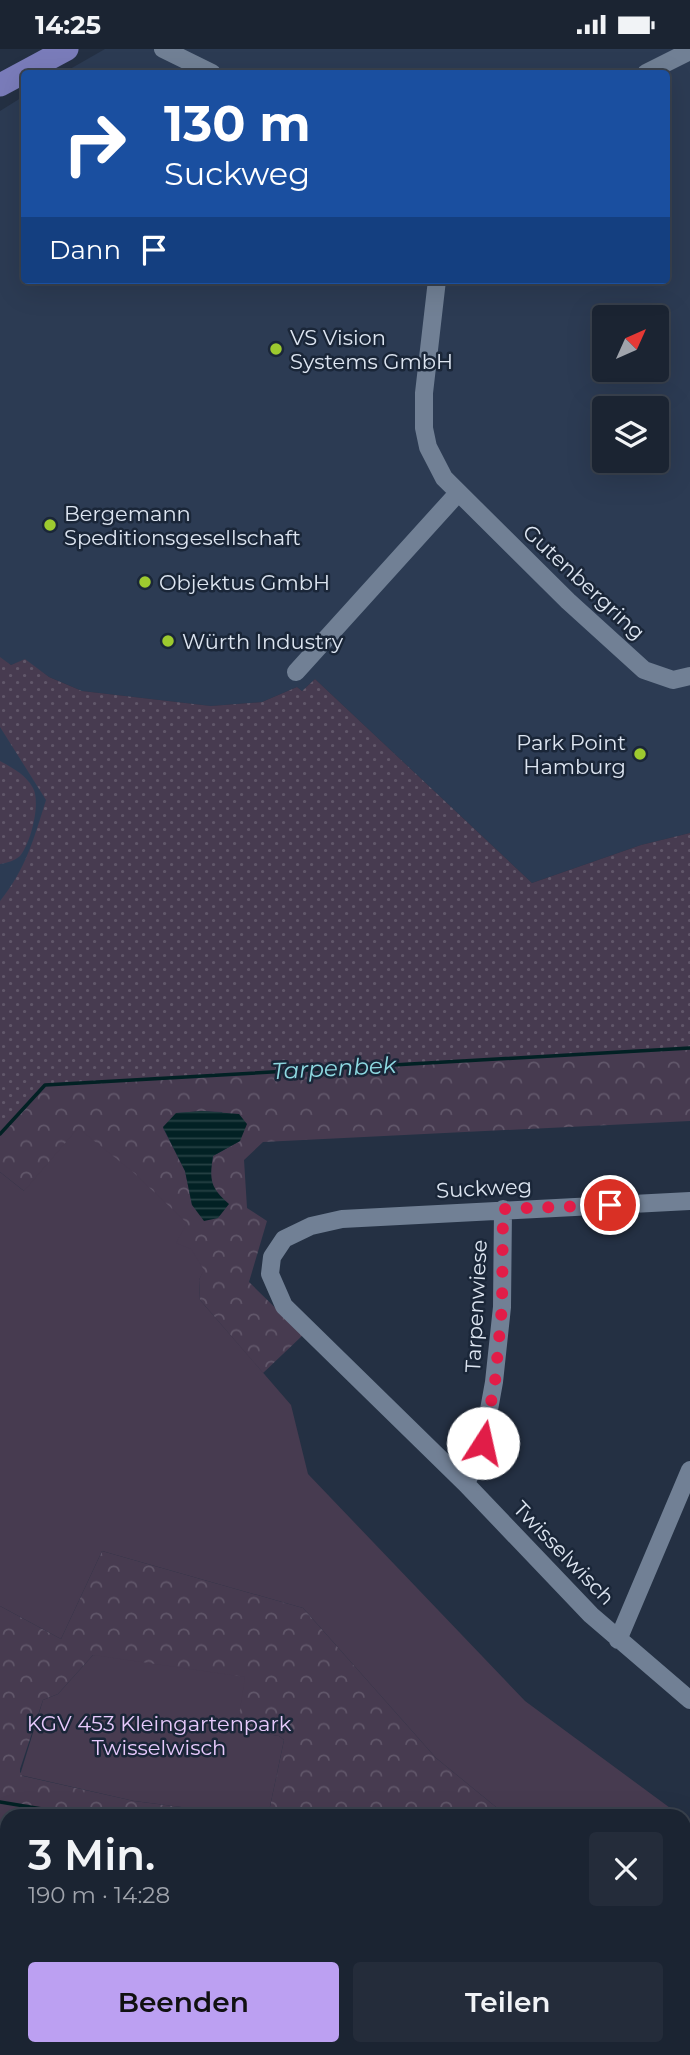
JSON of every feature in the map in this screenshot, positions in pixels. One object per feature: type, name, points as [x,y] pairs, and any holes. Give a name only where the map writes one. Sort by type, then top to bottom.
[{"type":"main road","points":[[29,70],[67,49]]},
{"type":"main road","points":[[0,86],[21,74]]},
{"type":"street","points":[[163,49],[206,70]]},
{"type":"street","points":[[652,70],[690,51]]},
{"type":"street","name":"Gutenbergring","points":[[437,284],[424,393],[424,428],[435,463],[444,478],[568,601],[644,670],[673,680],[690,676]]},
{"type":"street","points":[[296,672],[458,493]]},
{"type":"street","name":"Suckweg","points":[[284,1239],[311,1226],[342,1220],[503,1209],[690,1201]]},
{"type":"street","name":"Tarpenwiese","points":[[466,1484],[483,1443],[495,1382],[502,1307],[503,1209]]},
{"type":"street","name":"Twisselwisch","points":[[284,1239],[272,1258],[270,1274],[284,1306],[466,1484],[591,1615],[690,1700]]},
{"type":"street","points":[[618,1640],[690,1470]]},
{"type":"shaded area","points":[[105,49],[690,49],[690,833],[641,845],[532,883],[315,679],[302,691],[297,687],[262,702],[211,706],[82,691],[49,677],[25,660],[11,665],[0,658],[0,111],[21,98],[21,284],[670,284],[670,70],[68,70]]},
{"type":"shaded area","points":[[0,711],[49,780],[52,820],[0,918]]},
{"type":"shaded area","points":[[202,1111],[239,1114],[247,1124],[240,1141],[213,1156],[213,1183],[229,1204],[218,1218],[204,1221],[192,1205],[185,1171],[163,1127],[176,1113]]},
{"type":"green space","points":[[0,657],[11,665],[25,659],[49,677],[82,691],[211,706],[262,702],[297,687],[302,691],[315,679],[532,883],[641,845],[690,833],[690,1048],[45,1085],[0,1134],[0,901],[23,865],[46,800],[0,727]]},
{"type":"green space","points":[[0,761],[27,779],[33,788],[36,803],[34,823],[24,850],[15,859],[0,864]]},
{"type":"green space","points":[[690,1048],[690,1121],[263,1142],[244,1160],[247,1208],[267,1221],[249,1282],[303,1335],[263,1373],[200,1300],[199,1280],[203,1270],[24,1191],[0,1172],[0,1134],[45,1085]],"holes":[[[222,1112],[240,1141],[213,1156],[210,1174],[214,1190],[192,1205],[185,1171],[163,1128],[177,1113]]]},
{"type":"green space","points":[[78,1128],[133,1172],[187,1223],[176,1243],[191,1249],[204,1270],[199,1280],[200,1300],[291,1405],[308,1474],[525,1701],[672,1809],[498,1809],[436,1758],[303,1608],[102,1551],[61,1639],[0,1606],[0,1172],[24,1191]]},
{"type":"green space","points":[[102,1551],[303,1608],[436,1758],[498,1809],[269,1809],[284,1740],[279,1736],[237,1730],[237,1724],[93,1655],[58,1694],[43,1700],[20,1772],[23,1776],[134,1801],[197,1809],[0,1809],[0,1606],[61,1639]]},
{"type":"green space","name":"KGV 453 Kleingartenpark Twisselwisch","points":[[93,1655],[245,1677],[237,1729],[279,1736],[284,1740],[269,1809],[197,1809],[134,1801],[20,1775],[43,1700],[58,1694]]},
{"type":"waterway","name":"Tarpenbek","points":[[0,1134],[45,1085],[690,1048]]},
{"type":"waterway","points":[[0,1802],[42,1809]]},
{"type":"place","name":"VS Vision Systems GmbH","points":[[276,349]]},
{"type":"place","name":"Bergemann Speditionsgesellschaft","points":[[50,525]]},
{"type":"place","name":"Objektus GmbH","points":[[145,582]]},
{"type":"place","name":"Würth Industry","points":[[168,641]]},
{"type":"place","name":"Park Point Hamburg","points":[[640,754]]},
{"type":"route","points":[[483,1443],[495,1382],[502,1307],[503,1209],[610,1205]]}]
